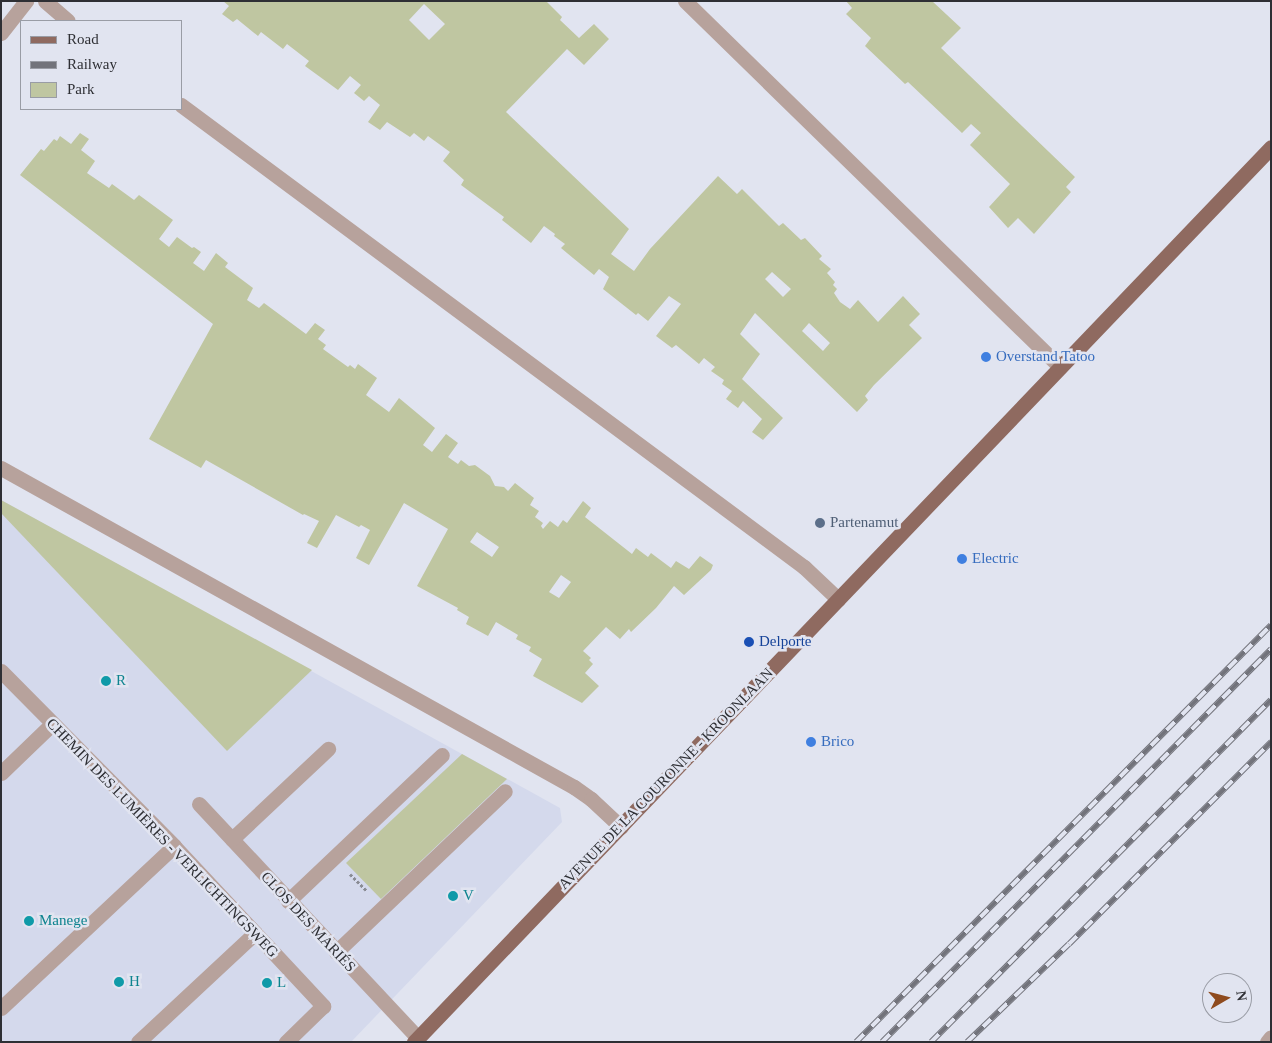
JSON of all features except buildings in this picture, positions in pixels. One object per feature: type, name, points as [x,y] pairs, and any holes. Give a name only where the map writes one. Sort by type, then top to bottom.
[{"type":"main road","name":"AVENUE DE LA COURONNE - KROONLAAN","points":[[416,1040],[1271,147]]},
{"type":"street","points":[[1,33],[26,1]]},
{"type":"street","points":[[45,1],[67,20]]},
{"type":"street","points":[[685,1],[1060,367]]},
{"type":"street","points":[[182,106],[804,567],[838,599]]},
{"type":"street","points":[[1,468],[574,787],[591,799],[621,827]]},
{"type":"street","name":"CHEMIN DES LUMIÈRES - VERLICHTINGSWEG","points":[[1,671],[174,846],[323,1006],[286,1042]]},
{"type":"street","points":[[1,773],[52,724]]},
{"type":"street","points":[[232,839],[328,749]]},
{"type":"street","points":[[288,900],[442,755]]},
{"type":"street","points":[[336,952],[505,791]]},
{"type":"street","name":"CLOS DES MARIÉS","points":[[199,804],[416,1040]]},
{"type":"street","points":[[1,1008],[174,846]]},
{"type":"street","points":[[138,1042],[255,933]]},
{"type":"street","points":[[1266,1042],[1271,1037]]},
{"type":"path","points":[[334,858],[383,908]]},
{"type":"shaded area","points":[[1,500],[560,808],[562,822],[351,1042],[1,1042]]},
{"type":"green space","points":[[223,1],[546,1],[562,17],[560,20],[579,38],[594,24],[609,39],[584,65],[567,49],[506,112],[629,229],[611,254],[634,271],[650,249],[718,176],[737,194],[742,189],[779,226],[783,223],[801,240],[805,238],[822,256],[819,259],[831,269],[827,273],[835,282],[833,285],[837,289],[834,293],[840,302],[850,309],[858,300],[878,322],[903,296],[920,314],[909,325],[922,338],[874,385],[865,396],[868,400],[857,412],[755,313],[740,334],[760,354],[742,379],[783,418],[763,440],[752,432],[762,419],[743,401],[738,408],[726,399],[732,391],[722,384],[724,380],[711,371],[715,367],[704,358],[699,364],[676,345],[672,348],[656,336],[681,304],[669,296],[648,321],[638,313],[636,315],[603,289],[609,277],[599,269],[594,275],[561,248],[565,244],[554,236],[555,234],[544,226],[531,243],[502,220],[504,217],[461,185],[464,180],[443,161],[450,152],[428,136],[424,141],[414,133],[410,137],[387,122],[380,130],[368,122],[380,105],[369,96],[364,101],[354,93],[361,85],[350,76],[338,90],[305,66],[309,61],[287,44],[283,49],[261,32],[258,36],[237,19],[233,22],[222,14],[229,6]],"holes":[[[424,4],[445,24],[429,40],[409,20]],[[772,272],[791,289],[783,297],[765,279]],[[809,323],[830,343],[823,351],[802,331]]]},
{"type":"green space","points":[[846,1],[932,1],[961,28],[941,48],[1075,177],[1066,187],[1071,192],[1034,234],[1018,218],[1008,228],[989,207],[1010,184],[970,145],[981,133],[971,124],[962,133],[908,82],[905,84],[865,46],[871,38],[846,14],[852,8]]},
{"type":"green space","points":[[80,133],[89,139],[81,150],[95,161],[87,173],[109,188],[112,184],[134,200],[139,195],[173,220],[159,239],[169,247],[177,237],[192,248],[194,247],[201,252],[193,263],[204,271],[216,253],[228,263],[225,267],[253,288],[247,300],[259,308],[264,303],[306,334],[315,323],[325,330],[318,339],[326,345],[323,349],[348,367],[350,365],[355,369],[358,364],[377,378],[366,395],[389,412],[399,398],[435,428],[423,445],[432,452],[446,434],[458,443],[448,457],[458,464],[461,460],[469,466],[475,465],[490,476],[495,486],[504,487],[508,491],[515,483],[534,498],[530,505],[539,511],[535,517],[543,523],[541,526],[543,529],[550,521],[558,527],[563,520],[567,523],[583,501],[591,508],[585,517],[632,554],[636,548],[648,557],[651,553],[671,568],[676,561],[689,569],[700,556],[713,565],[711,570],[684,595],[674,586],[656,608],[631,632],[629,629],[620,639],[606,627],[583,651],[591,658],[589,660],[593,664],[585,673],[599,686],[582,703],[533,676],[542,659],[529,651],[531,647],[516,639],[518,635],[496,622],[488,636],[466,624],[469,617],[457,610],[458,608],[417,586],[448,529],[404,503],[369,565],[356,558],[370,530],[361,525],[359,527],[336,515],[317,548],[307,543],[319,521],[303,515],[206,460],[201,468],[149,439],[213,324],[20,175],[41,149],[44,151],[54,139],[57,141],[60,136],[71,144]],"holes":[[[477,532],[499,547],[492,557],[470,542]],[[561,575],[571,582],[559,598],[549,592]]]},
{"type":"green space","points":[[1,500],[312,670],[227,751],[1,513]]},
{"type":"green space","points":[[462,754],[507,779],[381,899],[346,863]]},
{"type":"railway","points":[[856,1042],[1271,625]]},
{"type":"railway","points":[[882,1042],[1271,649]]},
{"type":"railway","points":[[931,1042],[1271,700]]},
{"type":"railway","points":[[967,1042],[1069,944],[1271,742]]},
{"type":"place","name":"Overstand Tatoo","points":[[986,357]]},
{"type":"place","name":"Partenamut","points":[[820,523]]},
{"type":"place","name":"Electric","points":[[962,559]]},
{"type":"place","name":"Delporte","points":[[749,642]]},
{"type":"place","name":"R","points":[[106,681]]},
{"type":"place","name":"Brico","points":[[811,742]]},
{"type":"place","name":"V","points":[[453,896]]},
{"type":"place","name":"Manege","points":[[29,921]]},
{"type":"place","name":"H","points":[[119,982]]},
{"type":"place","name":"L","points":[[267,983]]}]
